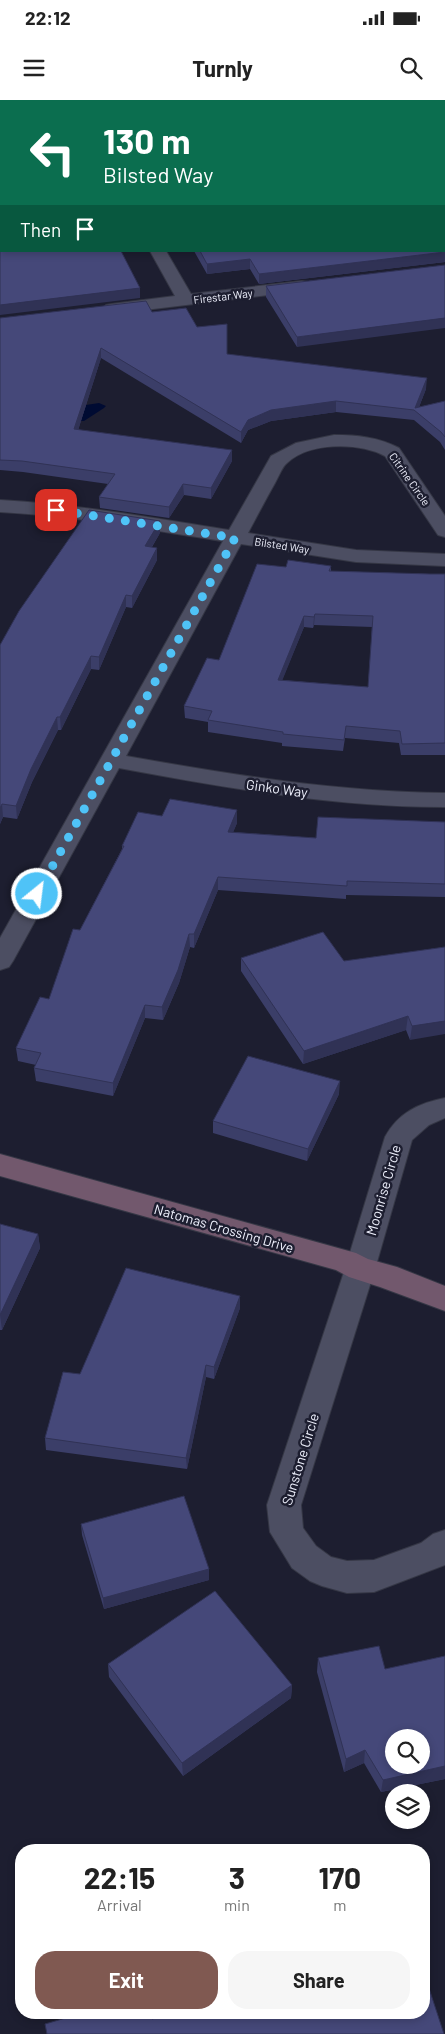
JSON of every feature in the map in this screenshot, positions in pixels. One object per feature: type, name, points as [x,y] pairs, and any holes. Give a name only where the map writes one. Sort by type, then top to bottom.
[{"type":"street","points":[[159,252],[186,300]]},
{"type":"street","name":"Firestar Way","points":[[98,311],[320,283]]},
{"type":"street","name":"Citrine Circle","points":[[0,961],[278,460],[287,451],[298,447],[344,440],[372,442],[392,452],[445,531]]},
{"type":"street","name":"Bilsted Way","points":[[0,506],[41,508],[87,514],[356,556],[445,560]]},
{"type":"street","name":"Ginko Way","points":[[111,760],[262,787],[345,797],[445,800]]},
{"type":"street","name":"Moonrise Circle","points":[[360,1269],[399,1137],[408,1124],[429,1111],[445,1108]]},
{"type":"street","name":"Natomas Crossing Drive","points":[[0,1165],[346,1261],[360,1269],[386,1276],[445,1299]]},
{"type":"street","name":"Sunstone Circle","points":[[360,1269],[284,1505],[287,1532],[304,1557],[322,1570],[347,1577],[374,1576],[433,1554],[445,1545]]},
{"type":"water","points":[[99,403],[106,406],[84,421],[78,421],[86,405]]},
{"type":"building","points":[[0,252],[122,252],[140,288],[0,305]]},
{"type":"building","points":[[201,252],[445,252],[259,274],[250,259],[207,264]]},
{"type":"building","points":[[445,265],[445,318],[297,337],[266,286]]},
{"type":"building","points":[[146,301],[152,312],[186,308],[197,327],[227,324],[227,354],[427,378],[415,408],[445,401],[445,437],[414,410],[336,401],[271,410],[248,420],[241,432],[101,348],[74,429],[232,450],[211,488],[183,484],[169,507],[99,497],[115,474],[22,461],[0,460],[0,318]]},
{"type":"building","points":[[89,510],[160,521],[145,546],[157,548],[132,596],[126,595],[99,657],[91,656],[60,717],[57,717],[31,769],[16,806],[2,804],[0,808],[0,645],[19,611]]},
{"type":"building","points":[[288,560],[331,566],[329,571],[445,574],[445,743],[402,744],[400,731],[346,726],[344,740],[283,734],[283,732],[208,720],[212,711],[184,706],[207,658],[219,660],[257,564],[286,567]],"holes":[[[315,614],[373,616],[368,687],[278,680],[304,616],[314,617]]]},
{"type":"building","points":[[170,799],[237,810],[228,832],[316,838],[318,817],[445,822],[445,884],[347,881],[347,886],[218,877],[194,934],[189,934],[178,970],[162,1007],[145,1005],[113,1083],[34,1068],[41,1053],[16,1048],[40,997],[49,999],[73,929],[80,930],[124,846],[122,846],[138,812],[162,816]]},
{"type":"building","points":[[323,932],[344,961],[445,947],[445,1021],[412,1026],[408,1016],[304,1051],[241,958]]},
{"type":"building","points":[[248,1056],[340,1081],[308,1149],[213,1121]]},
{"type":"building","points":[[0,1224],[38,1234],[0,1315]]},
{"type":"building","points":[[126,1268],[240,1296],[214,1367],[206,1365],[186,1458],[45,1438],[63,1372],[80,1374]]},
{"type":"building","points":[[184,1496],[209,1569],[103,1598],[81,1524]]},
{"type":"building","points":[[215,1591],[292,1685],[182,1763],[108,1664]]},
{"type":"building","points":[[379,1646],[385,1669],[445,1656],[445,1766],[430,1769],[430,1729],[385,1729],[385,1774],[410,1774],[383,1780],[365,1750],[346,1759],[318,1658]]},
{"type":"building","points":[[430,1991],[444,2034],[47,2034],[45,2024],[62,2019],[430,2019]]},
{"type":"route","points":[[37,894],[235,538],[56,510]]}]
